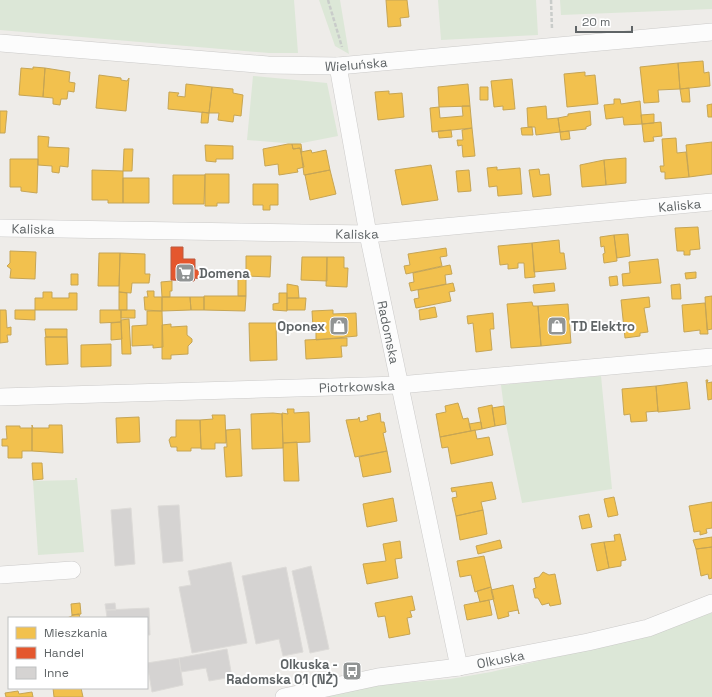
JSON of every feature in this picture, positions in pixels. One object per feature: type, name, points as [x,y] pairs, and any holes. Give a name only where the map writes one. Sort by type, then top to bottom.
[{"type":"street","name":"Wieluńska","points":[[0,43],[268,65],[338,66],[712,32]]},
{"type":"street","name":"Radomska","points":[[338,66],[368,234],[459,667]]},
{"type":"street","name":"Kaliska","points":[[0,228],[368,234],[712,202]]},
{"type":"street","name":"Piotrkowska","points":[[0,397],[399,385],[712,357]]},
{"type":"street","points":[[0,574],[72,570]]},
{"type":"street","name":"Olkuska","points":[[284,697],[378,677],[459,667],[588,642],[648,628],[712,604]]},
{"type":"path","points":[[328,0],[344,55],[337,55],[338,66]]},
{"type":"path","points":[[551,0],[553,47]]},
{"type":"green space","points":[[0,0],[294,0],[298,53],[269,53],[0,30]]},
{"type":"green space","points":[[319,0],[340,0],[349,54],[335,46]]},
{"type":"green space","points":[[438,0],[536,0],[538,35],[441,40]]},
{"type":"green space","points":[[560,0],[712,0],[712,9],[561,15]]},
{"type":"green space","points":[[253,76],[327,83],[338,136],[297,144],[247,140]]},
{"type":"green space","points":[[601,376],[612,489],[522,503],[506,424],[501,385]]},
{"type":"green space","points":[[75,478],[77,478],[84,552],[38,555],[33,481],[75,480]]},
{"type":"green space","points":[[712,613],[712,697],[325,697],[378,685],[450,679],[491,672],[640,639],[702,615]]},
{"type":"building: Mieszkania","points":[[386,0],[407,0],[409,17],[400,18],[401,26],[388,27]]},
{"type":"building: Mieszkania","points":[[703,61],[704,73],[709,72],[710,86],[680,89],[678,63]]},
{"type":"building: Mieszkania","points":[[678,63],[680,89],[658,90],[659,102],[644,103],[640,67]]},
{"type":"building: Mieszkania","points":[[33,67],[45,68],[43,97],[19,95],[21,68],[33,69]]},
{"type":"building: Mieszkania","points":[[45,68],[70,72],[69,82],[75,83],[74,92],[68,91],[67,99],[61,99],[60,105],[53,104],[53,98],[43,97]]},
{"type":"building: Mieszkania","points":[[585,72],[585,76],[595,75],[598,104],[567,107],[564,74]]},
{"type":"building: Mieszkania","points":[[99,75],[121,78],[121,80],[127,81],[129,78],[126,111],[96,108]]},
{"type":"building: Mieszkania","points":[[512,79],[515,109],[503,110],[503,106],[494,107],[491,81]]},
{"type":"building: Mieszkania","points":[[186,84],[212,87],[209,113],[168,109],[169,92],[179,93],[177,96],[185,97]]},
{"type":"building: Mieszkania","points":[[468,84],[470,106],[439,107],[438,87]]},
{"type":"building: Mieszkania","points":[[212,87],[233,89],[233,93],[243,95],[241,116],[234,115],[233,122],[218,120],[219,113],[209,113]]},
{"type":"building: Mieszkania","points":[[480,87],[488,87],[488,100],[480,100]]},
{"type":"building: Mieszkania","points":[[689,88],[690,102],[682,102],[680,89]]},
{"type":"building: Mieszkania","points":[[389,91],[389,94],[402,93],[404,117],[378,120],[375,92]]},
{"type":"building: Mieszkania","points":[[614,99],[620,99],[621,104],[640,101],[642,124],[624,125],[623,117],[606,119],[604,105],[614,104]]},
{"type":"building: Mieszkania","points":[[712,104],[712,117],[708,117],[707,105]]},
{"type":"building: Mieszkania","points":[[462,106],[470,106],[472,128],[432,132],[430,108],[439,107],[440,118],[463,116]]},
{"type":"building: Mieszkania","points":[[546,106],[547,119],[558,118],[560,132],[536,135],[535,127],[528,127],[527,108]]},
{"type":"building: Mieszkania","points":[[0,111],[7,111],[5,133],[0,133]]},
{"type":"building: Mieszkania","points":[[590,111],[591,125],[586,127],[586,129],[560,132],[558,118],[568,116],[568,114]]},
{"type":"building: Mieszkania","points":[[202,112],[209,113],[208,123],[201,123]]},
{"type":"building: Mieszkania","points":[[654,114],[654,123],[642,124],[641,115]]},
{"type":"building: Mieszkania","points":[[661,122],[662,136],[653,137],[654,141],[644,142],[642,124]]},
{"type":"building: Mieszkania","points":[[532,127],[533,135],[522,135],[521,128]]},
{"type":"building: Mieszkania","points":[[472,128],[475,156],[463,157],[462,145],[458,146],[457,140],[463,140],[462,130]]},
{"type":"building: Mieszkania","points":[[451,130],[452,137],[439,138],[438,131]]},
{"type":"building: Mieszkania","points":[[569,131],[570,139],[561,140],[560,132]]},
{"type":"building: Mieszkania","points":[[38,136],[49,137],[48,147],[69,148],[68,167],[60,166],[59,173],[52,172],[52,166],[38,165]]},
{"type":"building: Mieszkania","points":[[676,138],[677,153],[686,152],[689,177],[665,179],[665,172],[661,172],[660,166],[664,166],[662,139]]},
{"type":"building: Mieszkania","points":[[712,142],[712,174],[689,177],[686,145]]},
{"type":"building: Mieszkania","points":[[292,144],[293,149],[300,148],[304,167],[297,169],[298,172],[279,175],[278,164],[265,166],[263,149]]},
{"type":"building: Mieszkania","points":[[292,144],[301,144],[302,152],[300,148],[293,149]]},
{"type":"building: Mieszkania","points":[[205,145],[233,146],[233,159],[216,159],[216,162],[206,161]]},
{"type":"building: Mieszkania","points":[[124,149],[133,149],[132,171],[123,171]]},
{"type":"building: Mieszkania","points":[[311,150],[312,153],[326,150],[330,170],[304,175],[301,152]]},
{"type":"building: Mieszkania","points":[[626,158],[626,183],[606,185],[604,160]]},
{"type":"building: Mieszkania","points":[[10,159],[38,159],[37,193],[21,191],[21,187],[10,187]]},
{"type":"building: Mieszkania","points":[[604,160],[606,185],[582,187],[580,165]]},
{"type":"building: Mieszkania","points":[[431,165],[438,200],[402,205],[395,170]]},
{"type":"building: Mieszkania","points":[[497,167],[497,170],[520,168],[522,194],[498,196],[497,186],[489,187],[487,168]]},
{"type":"building: Mieszkania","points":[[539,169],[540,175],[549,174],[551,195],[533,197],[529,170]]},
{"type":"building: Mieszkania","points":[[92,170],[123,171],[123,203],[108,203],[108,200],[92,200]]},
{"type":"building: Mieszkania","points":[[330,170],[336,194],[310,200],[305,175]]},
{"type":"building: Mieszkania","points":[[469,170],[471,191],[458,192],[456,171]]},
{"type":"building: Mieszkania","points":[[205,174],[229,174],[229,203],[217,203],[217,206],[205,206]]},
{"type":"building: Mieszkania","points":[[173,175],[205,175],[204,204],[173,204]]},
{"type":"building: Mieszkania","points":[[123,178],[149,178],[149,203],[123,203]]},
{"type":"building: Mieszkania","points":[[253,184],[278,184],[278,205],[270,205],[270,210],[263,210],[263,205],[253,205]]},
{"type":"building: Mieszkania","points":[[698,227],[700,249],[690,250],[690,255],[684,255],[684,251],[677,251],[675,228]]},
{"type":"building: Mieszkania","points":[[628,234],[630,256],[617,258],[614,235]]},
{"type":"building: Mieszkania","points":[[614,235],[617,261],[604,263],[604,246],[601,247],[600,237]]},
{"type":"building: Mieszkania","points":[[559,240],[560,253],[564,253],[566,269],[534,272],[532,243]]},
{"type":"building: Mieszkania","points":[[532,243],[535,277],[525,278],[524,263],[518,263],[518,268],[508,269],[508,264],[500,265],[498,246]]},
{"type":"building: Mieszkania","points":[[446,248],[447,256],[440,257],[442,266],[406,274],[404,266],[410,265],[408,254]]},
{"type":"building: Mieszkania","points":[[10,251],[36,252],[35,279],[10,278],[11,269],[7,266],[10,263]]},
{"type":"building: Mieszkania","points":[[99,253],[120,253],[119,286],[98,286]]},
{"type":"building: Mieszkania","points":[[120,253],[145,254],[145,274],[150,274],[149,283],[132,283],[131,293],[119,292]]},
{"type":"building: Mieszkania","points":[[246,256],[271,256],[270,277],[246,276]]},
{"type":"building: Mieszkania","points":[[302,257],[327,257],[327,281],[301,280]]},
{"type":"building: Mieszkania","points":[[327,257],[344,257],[344,268],[348,268],[347,287],[326,286]]},
{"type":"building: Mieszkania","points":[[658,259],[661,283],[623,286],[622,274],[630,273],[629,262]]},
{"type":"building: Mieszkania","points":[[450,265],[452,274],[445,275],[446,284],[411,291],[409,283],[414,282],[413,273]]},
{"type":"building: Mieszkania","points":[[696,272],[696,278],[686,279],[685,273]]},
{"type":"building: Mieszkania","points":[[71,274],[78,274],[78,285],[71,285]]},
{"type":"building: Mieszkania","points":[[617,276],[618,285],[610,286],[609,277]]},
{"type":"building: Mieszkania","points":[[238,278],[246,278],[246,296],[238,296]]},
{"type":"building: Mieszkania","points":[[172,281],[172,291],[170,291],[170,297],[162,297],[161,282]]},
{"type":"building: Mieszkania","points":[[453,283],[455,291],[449,292],[451,301],[416,308],[414,299],[419,298],[418,290]]},
{"type":"building: Mieszkania","points":[[554,283],[555,291],[534,293],[533,285]]},
{"type":"building: Mieszkania","points":[[287,284],[298,286],[299,298],[287,298]]},
{"type":"building: Mieszkania","points":[[680,284],[681,299],[672,299],[671,285]]},
{"type":"building: Mieszkania","points":[[147,291],[154,291],[154,297],[162,297],[162,311],[145,310],[144,297],[148,297]]},
{"type":"building: Mieszkania","points":[[43,292],[52,292],[52,298],[69,298],[69,293],[77,293],[77,310],[35,310],[35,298],[43,298]]},
{"type":"building: Mieszkania","points":[[119,292],[127,293],[127,310],[119,310]]},
{"type":"building: Mieszkania","points":[[279,293],[287,293],[287,311],[273,310],[273,304],[279,303]]},
{"type":"building: Mieszkania","points":[[204,296],[246,296],[245,311],[204,310]]},
{"type":"building: Mieszkania","points":[[712,296],[712,329],[707,330],[705,297]]},
{"type":"building: Mieszkania","points":[[162,297],[190,297],[191,310],[162,311]]},
{"type":"building: Mieszkania","points":[[190,297],[204,297],[204,310],[191,310]]},
{"type":"building: Mieszkania","points":[[649,297],[650,307],[644,308],[648,332],[640,333],[640,336],[625,338],[621,300]]},
{"type":"building: Mieszkania","points":[[287,298],[306,298],[305,310],[287,310]]},
{"type":"building: Mieszkania","points":[[532,302],[533,306],[538,306],[541,346],[511,348],[507,304]]},
{"type":"building: Mieszkania","points":[[705,303],[708,334],[700,334],[700,330],[684,332],[682,305]]},
{"type":"building: Mieszkania","points":[[568,304],[571,343],[541,346],[538,306]]},
{"type":"building: Mieszkania","points":[[435,307],[437,317],[420,320],[419,310]]},
{"type":"building: Mieszkania","points":[[0,310],[6,310],[7,328],[11,327],[11,335],[7,335],[8,342],[0,343]]},
{"type":"building: Mieszkania","points":[[15,310],[35,310],[35,320],[15,319]]},
{"type":"building: Mieszkania","points":[[100,310],[121,310],[121,322],[100,323]]},
{"type":"building: Mieszkania","points":[[121,310],[135,310],[135,318],[121,318]]},
{"type":"building: Mieszkania","points":[[333,310],[333,314],[356,313],[357,336],[316,340],[316,328],[313,328],[312,311]]},
{"type":"building: Mieszkania","points":[[147,311],[162,311],[163,347],[153,348],[153,345],[132,346],[132,326],[147,325]]},
{"type":"building: Mieszkania","points":[[493,313],[494,329],[490,329],[492,350],[476,352],[473,323],[468,324],[467,316]]},
{"type":"building: Mieszkania","points":[[129,319],[131,354],[122,354],[121,320]]},
{"type":"building: Mieszkania","points":[[121,322],[122,339],[111,340],[111,323]]},
{"type":"building: Mieszkania","points":[[249,323],[276,323],[277,360],[250,361]]},
{"type":"building: Mieszkania","points":[[171,324],[171,327],[187,326],[187,335],[192,339],[192,342],[188,346],[188,354],[171,355],[171,359],[162,359],[162,325]]},
{"type":"building: Mieszkania","points":[[45,329],[67,329],[67,337],[46,337]]},
{"type":"building: Mieszkania","points":[[45,337],[67,337],[68,364],[46,365]]},
{"type":"building: Mieszkania","points":[[347,338],[347,346],[341,346],[342,357],[306,359],[305,340]]},
{"type":"building: Mieszkania","points":[[111,344],[111,366],[81,367],[81,345]]},
{"type":"building: Mieszkania","points":[[706,380],[708,380],[707,383],[712,382],[712,399],[708,400]]},
{"type":"building: Mieszkania","points":[[687,382],[690,409],[658,412],[656,386]]},
{"type":"building: Mieszkania","points":[[656,386],[658,411],[646,412],[647,421],[631,422],[630,414],[624,415],[622,389]]},
{"type":"building: Mieszkania","points":[[458,403],[463,419],[468,418],[471,431],[440,437],[436,414],[446,412],[445,406]]},
{"type":"building: Mieszkania","points":[[492,405],[495,426],[482,429],[478,408]]},
{"type":"building: Mieszkania","points":[[504,406],[506,424],[495,426],[492,408]]},
{"type":"building: Mieszkania","points":[[287,409],[294,409],[294,413],[309,412],[310,442],[283,443],[282,413],[288,414]]},
{"type":"building: Mieszkania","points":[[380,413],[381,422],[384,422],[386,432],[383,433],[387,451],[355,457],[346,420],[358,419],[359,417],[360,422],[368,420],[367,416]]},
{"type":"building: Mieszkania","points":[[251,414],[282,414],[283,448],[252,449]]},
{"type":"building: Mieszkania","points":[[212,415],[225,415],[226,443],[215,443],[215,449],[201,449],[200,420],[213,419]]},
{"type":"building: Mieszkania","points":[[139,417],[140,442],[117,443],[116,418]]},
{"type":"building: Mieszkania","points":[[176,420],[200,420],[201,448],[191,448],[191,451],[177,451],[177,447],[171,447],[169,440],[171,437],[176,437]]},
{"type":"building: Mieszkania","points":[[481,422],[482,429],[471,431],[469,424]]},
{"type":"building: Mieszkania","points":[[32,425],[33,428],[49,428],[49,425],[62,425],[63,453],[32,451]]},
{"type":"building: Mieszkania","points":[[6,426],[32,428],[32,451],[22,451],[22,458],[8,458],[8,446],[2,446],[2,439],[7,439]]},
{"type":"building: Mieszkania","points":[[240,429],[242,476],[226,477],[224,447],[227,447],[226,430]]},
{"type":"building: Mieszkania","points":[[475,430],[477,439],[489,437],[493,455],[451,464],[448,447],[442,448],[440,437]]},
{"type":"building: Mieszkania","points":[[297,442],[299,481],[284,481],[283,443]]},
{"type":"building: Mieszkania","points":[[387,451],[391,472],[363,477],[359,457]]},
{"type":"building: Mieszkania","points":[[32,463],[42,463],[43,479],[33,480]]},
{"type":"building: Mieszkania","points":[[492,482],[496,499],[481,502],[483,510],[456,516],[452,498],[457,497],[456,491],[452,492],[451,488]]},
{"type":"building: Mieszkania","points":[[614,497],[618,515],[608,517],[604,499]]},
{"type":"building: Mieszkania","points":[[393,498],[397,521],[367,527],[363,504]]},
{"type":"building: Mieszkania","points":[[712,502],[712,528],[706,529],[707,533],[700,535],[700,531],[694,532],[689,506]]},
{"type":"building: Mieszkania","points":[[483,510],[487,534],[460,540],[456,516]]},
{"type":"building: Mieszkania","points":[[589,514],[592,527],[582,529],[579,516]]},
{"type":"building: Mieszkania","points":[[620,534],[626,560],[621,561],[621,566],[609,568],[604,542],[615,541],[614,535]]},
{"type":"building: Mieszkania","points":[[712,537],[712,547],[696,549],[693,540]]},
{"type":"building: Mieszkania","points":[[500,540],[502,548],[478,554],[476,546]]},
{"type":"building: Mieszkania","points":[[400,541],[402,558],[395,559],[398,578],[367,584],[363,564],[386,561],[383,544]]},
{"type":"building: Mieszkania","points":[[604,542],[609,568],[597,571],[591,544]]},
{"type":"building: Mieszkania","points":[[712,547],[712,578],[709,579],[708,574],[701,576],[696,549]]},
{"type":"building: Mieszkania","points":[[484,556],[491,587],[475,592],[471,575],[460,577],[457,561]]},
{"type":"building: Mieszkania","points":[[543,572],[549,575],[555,574],[561,604],[550,606],[549,603],[542,605],[538,598],[535,598],[533,589],[536,588],[534,578],[539,577]]},
{"type":"building: Mieszkania","points":[[513,585],[519,614],[518,610],[508,612],[509,616],[498,619],[491,590]]},
{"type":"building: Mieszkania","points":[[491,587],[494,599],[480,602],[477,591]]},
{"type":"building: Mieszkania","points":[[412,596],[415,610],[410,611],[412,617],[407,618],[410,634],[389,638],[385,616],[378,617],[375,603]]},
{"type":"building: Mieszkania","points":[[489,600],[492,615],[467,620],[464,605]]},
{"type":"building: Mieszkania","points":[[80,603],[81,614],[72,615],[71,604]]},
{"type":"building: Mieszkania","points":[[79,614],[80,617],[70,617]]},
{"type":"building: Mieszkania","points":[[53,689],[81,689],[83,697],[54,697]]},
{"type":"building: Mieszkania","points":[[18,691],[19,694],[32,692],[33,697],[6,697],[5,693]]},
{"type":"building: Handel","points":[[171,247],[183,247],[183,259],[195,259],[195,270],[200,270],[200,279],[195,278],[194,281],[171,280]]},
{"type":"building: Inne","points":[[179,505],[183,561],[163,563],[158,506]]},
{"type":"building: Inne","points":[[131,508],[135,564],[115,566],[111,510]]},
{"type":"building: Inne","points":[[231,562],[247,643],[192,653],[179,587],[191,585],[188,571]]},
{"type":"building: Inne","points":[[311,566],[329,649],[310,653],[292,571]]},
{"type":"building: Inne","points":[[286,567],[303,652],[283,656],[279,639],[256,644],[242,576]]},
{"type":"building: Inne","points":[[115,603],[116,610],[106,610],[105,604]]},
{"type":"building: Inne","points":[[149,608],[150,635],[148,635],[148,617],[107,617],[106,610]]},
{"type":"building: Inne","points":[[227,649],[232,677],[209,681],[206,668],[181,672],[179,658]]},
{"type":"building: Inne","points":[[179,658],[183,685],[152,692],[148,663]]},
{"type":"place","name":"Domena","points":[[185,273]]},
{"type":"place","name":"Oponex","points":[[339,326]]},
{"type":"place","name":"TD Elektro","points":[[557,326]]},
{"type":"place","name":"Olkuska - Radomska 01 (NŻ)","points":[[352,671]]}]
